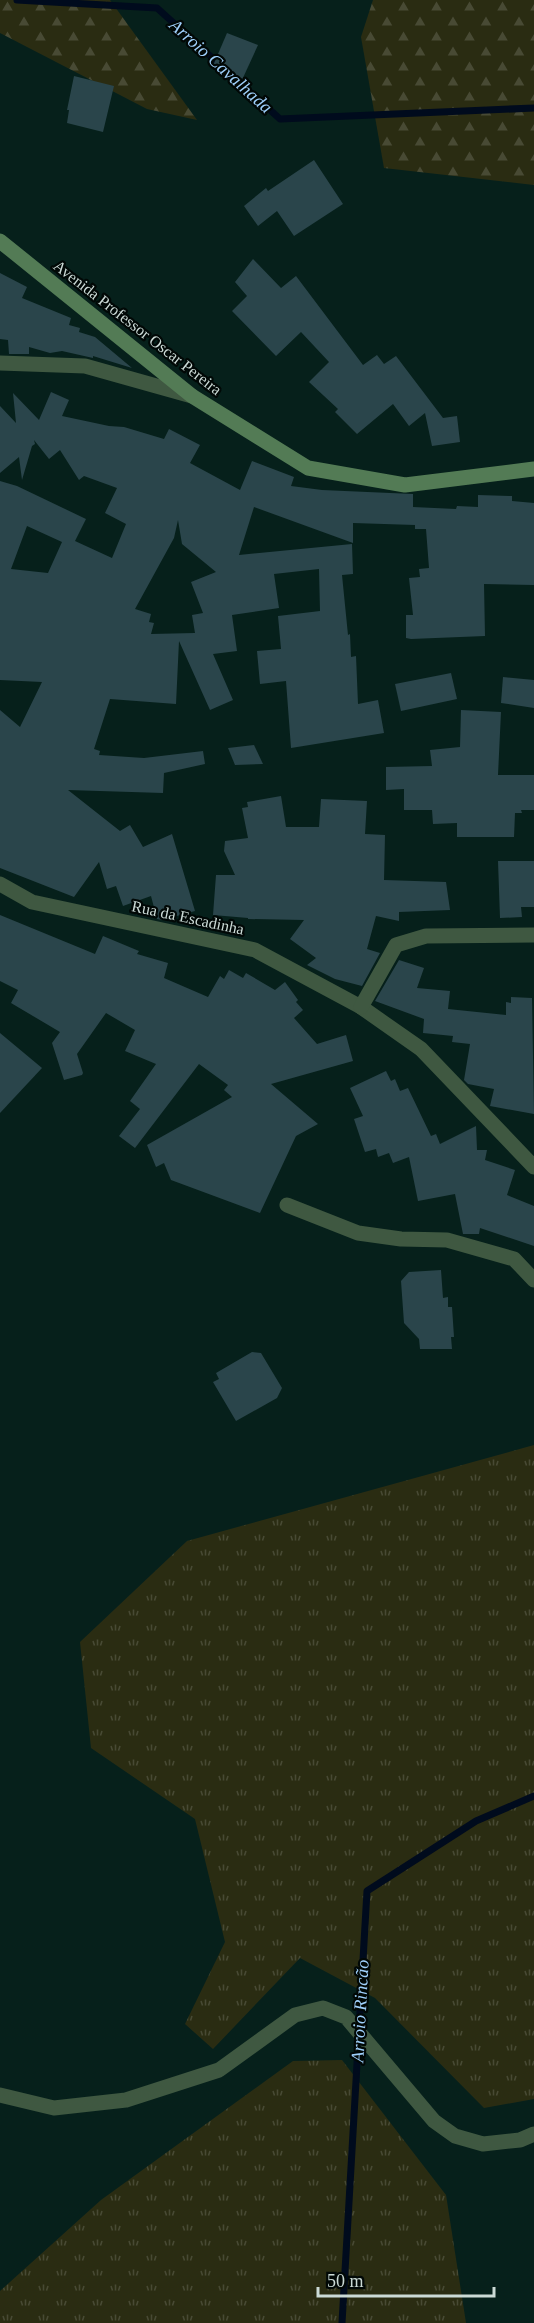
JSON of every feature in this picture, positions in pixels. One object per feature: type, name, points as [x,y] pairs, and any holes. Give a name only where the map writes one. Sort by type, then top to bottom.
[{"type":"main road","name":"Avenida Professor Oscar Pereira","points":[[0,241],[192,396],[308,468],[405,485],[534,469]]},
{"type":"street","points":[[0,363],[85,366],[192,396]]},
{"type":"street","name":"Rua da Escadinha","points":[[0,884],[32,902],[255,950],[361,1007],[421,1049],[534,1167]]},
{"type":"street","points":[[361,1007],[396,945],[426,936],[534,935]]},
{"type":"street","points":[[287,1205],[358,1233],[401,1239],[447,1240],[514,1259],[534,1280]]},
{"type":"street","points":[[0,2095],[54,2108],[126,2100],[219,2070],[295,2015],[323,2008],[346,2017],[434,2121],[455,2136],[483,2144],[520,2140],[534,2134]]},
{"type":"green space","points":[[0,0],[110,0],[197,120],[147,109],[0,33]]},
{"type":"green space","points":[[373,0],[534,0],[534,185],[384,168],[361,37]]},
{"type":"green space","points":[[534,1445],[534,2099],[484,2108],[375,1998],[300,1958],[213,2049],[185,2024],[225,1942],[195,1819],[91,1748],[80,1642],[187,1541]]},
{"type":"green space","points":[[342,2060],[446,2195],[466,2323],[0,2323],[0,2291],[101,2200],[293,2061]]},
{"type":"building","points":[[227,33],[258,45],[242,80],[212,68]]},
{"type":"building","points":[[74,76],[114,86],[103,132],[67,123],[69,110],[67,110]]},
{"type":"building","points":[[314,160],[343,204],[294,236],[277,211],[258,226],[244,206],[266,188],[268,191]]},
{"type":"building","points":[[253,259],[281,288],[296,276],[363,365],[377,355],[384,364],[396,356],[443,418],[457,416],[460,442],[432,446],[425,413],[409,426],[393,404],[357,434],[335,412],[338,409],[309,382],[329,362],[301,332],[276,356],[232,311],[247,296],[235,282]]},
{"type":"building","points":[[0,273],[27,287],[22,298],[71,318],[69,325],[80,328],[79,332],[95,337],[132,368],[93,356],[93,358],[62,351],[50,353],[29,347],[29,354],[9,354],[8,340],[0,339]]},
{"type":"building","points":[[51,392],[69,400],[62,416],[124,427],[164,439],[169,429],[200,445],[190,463],[240,490],[252,461],[294,477],[291,486],[322,490],[413,494],[413,507],[456,509],[457,506],[478,507],[478,495],[512,496],[512,501],[534,503],[534,585],[484,584],[485,636],[406,638],[406,615],[413,615],[409,578],[420,577],[419,569],[429,568],[426,529],[415,529],[415,525],[353,523],[353,543],[254,507],[239,555],[352,544],[353,574],[342,575],[351,657],[356,656],[358,704],[378,700],[384,733],[291,748],[286,681],[260,684],[257,651],[281,649],[278,616],[320,611],[319,569],[274,574],[279,608],[232,615],[237,651],[213,654],[233,700],[210,710],[179,641],[176,704],[110,699],[94,749],[100,751],[99,755],[144,758],[203,751],[205,764],[164,773],[163,793],[68,790],[120,831],[130,825],[143,847],[172,834],[195,911],[162,920],[157,919],[151,896],[123,906],[116,886],[107,889],[99,862],[74,897],[0,868],[0,710],[20,727],[42,682],[0,680],[0,481],[17,486],[86,519],[75,541],[112,558],[126,524],[105,513],[117,488],[84,476],[79,480],[60,450],[49,459],[34,440],[35,444],[32,446],[22,480],[19,457],[0,473],[0,406],[16,423],[13,393],[39,420]],"holes":[[[178,520],[182,544],[216,572],[191,582],[203,613],[192,615],[195,633],[151,634],[154,623],[149,622],[151,614],[135,609],[174,538]],[[27,526],[62,542],[48,573],[11,569]]]},
{"type":"building","points":[[451,673],[457,699],[401,711],[395,684]]},
{"type":"building","points":[[503,677],[534,680],[534,708],[501,703]]},
{"type":"building","points":[[461,710],[501,712],[498,775],[534,775],[534,810],[521,810],[522,813],[515,813],[514,837],[457,837],[457,823],[433,824],[432,810],[404,810],[404,789],[386,790],[386,767],[432,766],[430,750],[460,747]]},
{"type":"building","points":[[254,745],[263,764],[235,765],[228,748]]},
{"type":"building","points":[[281,796],[286,827],[319,827],[321,799],[367,801],[365,834],[385,835],[384,880],[446,882],[450,910],[399,912],[399,921],[376,916],[367,949],[380,953],[362,986],[335,979],[307,965],[316,958],[290,939],[304,920],[248,919],[213,915],[216,875],[235,875],[224,851],[225,841],[248,838],[242,808],[248,807],[247,802]]},
{"type":"building","points":[[498,861],[534,861],[534,907],[521,907],[522,917],[500,918]]},
{"type":"building","points":[[0,915],[95,954],[103,936],[139,951],[137,954],[168,963],[164,978],[208,997],[220,976],[224,979],[229,970],[243,978],[246,973],[275,990],[285,982],[303,1010],[294,1018],[317,1044],[346,1035],[353,1061],[271,1084],[318,1124],[296,1136],[260,1213],[171,1180],[164,1163],[156,1167],[147,1145],[232,1097],[224,1090],[228,1085],[199,1064],[135,1148],[119,1136],[140,1109],[130,1101],[156,1064],[125,1051],[135,1030],[106,1013],[77,1054],[82,1075],[64,1080],[52,1043],[60,1032],[11,1003],[18,990],[0,981]]},
{"type":"building","points":[[399,960],[424,968],[417,988],[450,991],[448,1009],[506,1015],[506,1002],[511,1003],[511,997],[532,998],[534,1114],[490,1106],[494,1089],[468,1084],[464,1080],[470,1044],[452,1042],[453,1036],[423,1033],[424,1019],[375,1001]]},
{"type":"building","points":[[0,1033],[42,1068],[0,1113]]},
{"type":"building","points":[[386,1071],[391,1081],[395,1079],[400,1091],[408,1088],[431,1136],[436,1134],[440,1144],[476,1126],[477,1150],[487,1150],[485,1160],[515,1170],[507,1195],[534,1206],[534,1246],[480,1228],[479,1234],[463,1234],[455,1194],[418,1201],[409,1157],[393,1163],[389,1153],[378,1157],[376,1149],[365,1152],[354,1119],[363,1116],[350,1088]]},
{"type":"building","points":[[441,1270],[443,1298],[448,1297],[448,1307],[452,1307],[454,1337],[451,1337],[452,1349],[420,1349],[419,1339],[404,1323],[401,1281],[409,1272]]},
{"type":"building","points":[[252,1352],[261,1353],[282,1388],[277,1398],[236,1421],[213,1382],[219,1379],[216,1373]]},
{"type":"waterway","name":"Arroio Cavalhada","points":[[17,0],[157,8],[280,119],[534,108]]},
{"type":"waterway","name":"Arroio Rincão","points":[[342,2323],[367,1891],[476,1821],[534,1796]]}]
